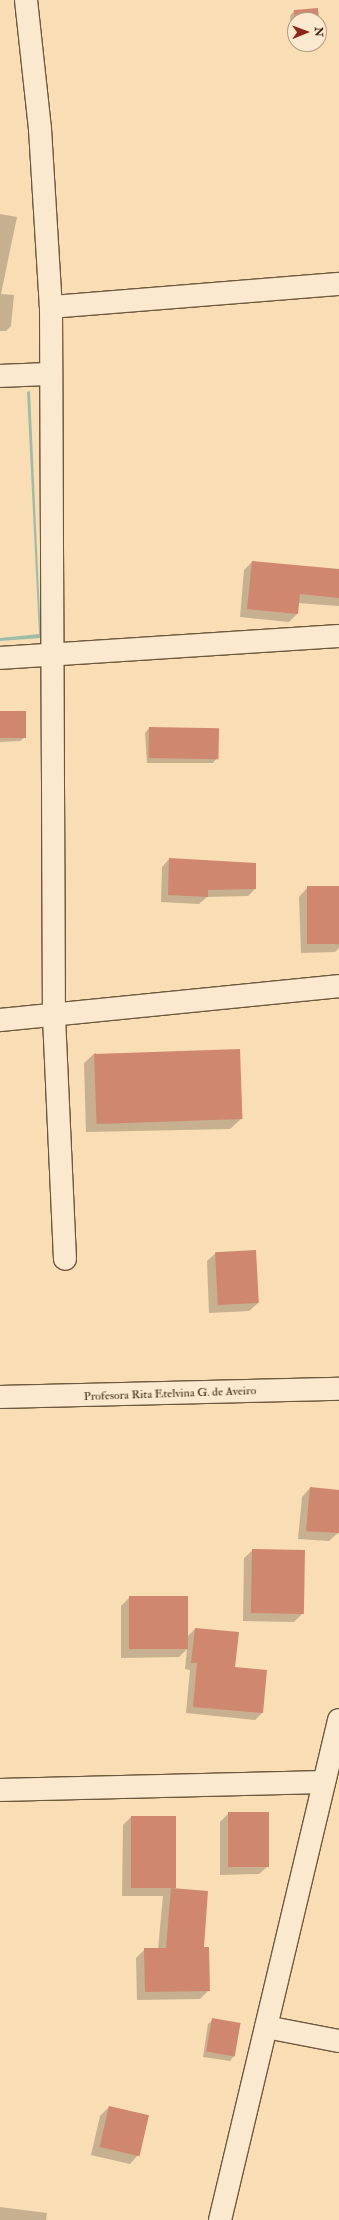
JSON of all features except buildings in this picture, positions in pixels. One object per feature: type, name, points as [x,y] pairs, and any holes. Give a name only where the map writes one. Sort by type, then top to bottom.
[{"type":"street","points":[[26,0],[40,129],[51,307],[49,374],[54,1017],[65,1259]]},
{"type":"street","points":[[51,307],[339,284]]},
{"type":"street","points":[[0,376],[49,374]]},
{"type":"street","points":[[0,658],[52,656],[339,636]]},
{"type":"street","points":[[0,1020],[54,1017],[339,986]]},
{"type":"street","name":"Profesora Rita Etelvina G. de Aveiro","points":[[0,1397],[339,1389]]},
{"type":"street","points":[[220,2220],[339,1720]]},
{"type":"street","points":[[0,1790],[324,1782]]},
{"type":"street","points":[[266,2027],[339,2041]]},
{"type":"shaded area","points":[[30,391],[41,638],[0,641],[0,638],[39,634],[27,392]]}]
